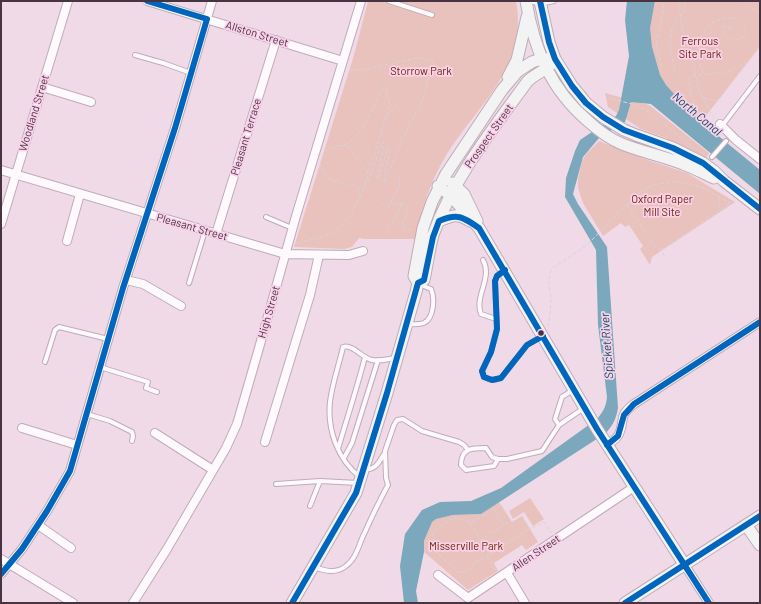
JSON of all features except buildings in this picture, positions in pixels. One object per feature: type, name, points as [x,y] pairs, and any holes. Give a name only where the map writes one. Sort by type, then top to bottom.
[{"type":"main road","points":[[526,1],[533,36],[546,70],[565,98],[583,117],[612,139],[628,146],[682,163],[703,172],[712,178],[724,181]]},
{"type":"main road","points":[[537,2],[555,59],[572,86],[592,108],[610,122],[636,136],[684,153],[703,163],[760,209]]},
{"type":"main road","name":"Prospect Street","points":[[418,284],[414,276],[423,228],[432,202],[441,182],[502,90],[517,60],[522,45],[528,13]]},
{"type":"main road","name":"Prospect Street","points":[[502,90],[518,72],[532,62],[541,59],[555,59]]},
{"type":"main road","name":"Prospect Street","points":[[292,603],[356,493],[418,284],[424,280],[433,236],[439,221],[466,168],[527,82],[535,75],[546,70],[555,59]]},
{"type":"main road","points":[[441,182],[454,191],[479,228],[544,333],[587,412],[684,564]]},
{"type":"main road","points":[[439,221],[453,216],[462,216],[479,228]]},
{"type":"main road","points":[[625,603],[760,516]]},
{"type":"main road","points":[[746,524],[758,540]]},
{"type":"street","name":"Woodland Street","points":[[1,224],[68,1]]},
{"type":"street","name":"Allston Street","points":[[148,1],[343,61]]},
{"type":"street","points":[[1,574],[10,565],[38,525],[70,471],[126,280],[212,1]]},
{"type":"street","name":"High Street","points":[[133,603],[167,549],[230,440],[259,348],[285,254],[361,1]]},
{"type":"street","name":"Pleasant Terrace","points":[[216,234],[276,40]]},
{"type":"street","points":[[42,87],[91,102]]},
{"type":"street","points":[[721,125],[736,140],[760,159]]},
{"type":"street","name":"Pleasant Street","points":[[1,170],[285,254],[349,255],[363,251]]},
{"type":"street","points":[[67,241],[80,194]]},
{"type":"street","points":[[265,442],[310,295],[319,255]]},
{"type":"street","points":[[126,280],[143,284],[181,306]]},
{"type":"street","points":[[606,443],[618,435],[625,410],[760,322]]},
{"type":"street","points":[[22,428],[77,445]]},
{"type":"street","points":[[155,433],[213,470]]},
{"type":"street","name":"Allen Street","points":[[438,575],[468,598],[634,487]]},
{"type":"street","points":[[38,525],[71,548]]},
{"type":"street","points":[[1,559],[73,603]]},
{"type":"street","points":[[684,564],[709,603]]},
{"type":"street","points":[[503,575],[525,603]]},
{"type":"lane","points":[[389,1],[432,15]]},
{"type":"lane","points":[[537,2],[554,1]]},
{"type":"lane","points":[[135,56],[163,63],[191,73]]},
{"type":"lane","points":[[721,125],[760,76]]},
{"type":"lane","points":[[712,157],[726,141]]},
{"type":"lane","points":[[266,217],[293,228]]},
{"type":"lane","points":[[189,283],[205,231]]},
{"type":"lane","points":[[483,260],[486,267],[486,275],[479,307],[481,314],[496,318]]},
{"type":"lane","points":[[505,270],[497,276],[495,281],[497,329],[491,352],[482,371],[484,377],[490,380],[501,378],[527,346],[544,333]]},
{"type":"lane","points":[[407,324],[423,323],[428,320],[433,306],[434,295],[431,289],[418,284]]},
{"type":"lane","points":[[44,362],[55,330],[59,327],[108,340]]},
{"type":"lane","points":[[361,476],[349,467],[338,449],[332,431],[330,403],[343,347],[350,347],[365,357],[374,360],[397,357]]},
{"type":"lane","points":[[338,449],[365,357]]},
{"type":"lane","points":[[344,458],[352,443],[378,360]]},
{"type":"lane","points":[[100,367],[148,382],[146,388],[158,392]]},
{"type":"lane","points":[[559,425],[555,419],[562,397],[574,389]]},
{"type":"lane","points":[[498,459],[494,466],[466,470],[461,465],[463,454],[468,450],[486,448],[492,457],[498,459],[507,459],[542,451],[559,425],[587,412]]},
{"type":"lane","points":[[86,414],[110,421],[132,432],[132,441]]},
{"type":"lane","points":[[276,484],[361,476],[378,464],[385,451],[394,425],[398,420],[403,419],[422,431],[459,442],[468,450]]},
{"type":"lane","points":[[313,566],[325,571],[336,571],[345,567],[354,559],[365,531],[388,485],[386,478],[385,451]]},
{"type":"lane","points":[[310,506],[320,481]]},
{"type":"path","points":[[662,67],[656,45],[663,11],[663,1]]},
{"type":"path","points":[[679,1],[680,16],[700,93],[712,115],[721,125]]},
{"type":"path","points":[[675,74],[670,46],[671,34],[672,28],[680,16],[684,13],[686,1]]},
{"type":"path","points":[[742,1],[760,14]]},
{"type":"path","points":[[703,74],[697,52],[699,40],[703,31],[712,22],[723,18],[732,17],[739,19],[744,24],[746,30],[745,36],[738,41],[731,41],[727,38],[724,32],[725,25],[734,30]]},
{"type":"path","points":[[702,98],[718,101],[760,44]]},
{"type":"path","points":[[349,70],[361,70],[418,58],[429,59],[433,62],[421,104],[405,134],[385,182],[390,148],[388,147],[377,179],[384,142],[382,142],[369,181],[366,181]]},
{"type":"path","points":[[721,125],[713,126],[701,116],[694,105],[689,77],[727,72],[747,62]]},
{"type":"path","points":[[295,243],[328,235],[341,227],[346,221],[366,181],[390,105],[386,88],[383,88],[363,129],[350,142],[344,145],[332,147],[323,154]]},
{"type":"path","points":[[606,97],[635,105],[646,110],[698,151]]},
{"type":"path","points":[[386,118],[398,103]]},
{"type":"path","points":[[348,148],[350,142]]},
{"type":"path","points":[[344,145],[347,146],[368,174]]},
{"type":"path","points":[[320,162],[323,172],[331,180],[355,186],[358,188],[360,195]]},
{"type":"path","points":[[382,203],[389,207],[399,188],[400,175]]},
{"type":"path","points":[[544,333],[548,327],[551,299],[548,281],[550,273],[556,265],[582,249],[590,242],[627,204],[643,190],[658,184],[673,182],[688,183],[703,188],[730,203]]},
{"type":"path","points":[[718,197],[720,211]]},
{"type":"path","points":[[661,250],[720,211],[733,200]]},
{"type":"path","points":[[390,203],[396,206],[399,202],[408,207],[402,226],[416,232]]},
{"type":"path","points":[[386,234],[403,204]]},
{"type":"path","points":[[627,204],[654,245],[661,250],[665,257]]},
{"type":"path","points":[[470,523],[501,505],[512,521]]},
{"type":"path","points":[[494,509],[504,525]]},
{"type":"path","points":[[480,540],[522,516],[530,529]]},
{"type":"path","points":[[490,554],[470,523],[457,518],[452,519],[433,533],[434,550],[458,572],[464,573],[469,571],[474,564],[487,556],[530,529],[544,522],[552,534]]},
{"type":"path","points":[[487,556],[503,575]]},
{"type":"green space","name":"Storrow Park","points":[[368,1],[516,1],[518,25],[515,47],[507,67],[496,86],[457,140],[439,168],[426,198],[415,239],[359,238],[352,247],[344,249],[294,247],[354,55]]},
{"type":"green space","name":"Ferrous Site Park","points":[[655,1],[760,1],[760,47],[701,122],[684,107],[673,94],[660,76],[656,66],[650,33]]},
{"type":"green space","points":[[605,93],[649,105],[709,153],[705,160],[666,138],[641,129],[608,107]]},
{"type":"green space","name":"Oxford Paper Mill Site","points":[[599,141],[687,173],[735,202],[652,257],[650,265],[640,249],[643,246],[629,225],[625,227],[621,223],[603,236],[583,203],[578,188],[578,179],[582,161],[586,154]]},
{"type":"green space","points":[[530,498],[544,519],[533,526],[524,512],[513,519],[509,511]]},
{"type":"green space","name":"Misserville Park","points":[[499,502],[512,522],[522,516],[538,542],[526,550],[522,545],[494,563],[498,571],[468,590],[424,552],[424,541],[432,522],[436,519],[453,515],[481,514]]},
{"type":"water","name":"Spicket River","points":[[627,1],[655,1],[650,28],[652,47],[660,75],[666,85],[693,115],[760,170],[760,194],[651,104],[631,102],[625,122],[599,138],[583,157],[573,194],[607,247],[618,408],[615,419],[606,433],[481,514],[453,515],[436,519],[432,522],[424,541],[424,552],[416,591],[418,603],[404,603],[400,566],[405,534],[422,510],[440,502],[471,501],[501,488],[597,419],[605,407],[607,397],[598,325],[596,250],[565,197],[566,178],[580,140],[616,116],[619,110],[629,56],[625,20]]},
{"type":"transit line","points":[[1,574],[22,549],[47,511],[70,471],[123,288],[175,128],[207,19],[147,1]]},
{"type":"transit line","points":[[540,1],[549,42],[555,59],[572,86],[586,103],[603,117],[624,130],[673,148],[703,163],[760,209]]},
{"type":"transit line","points":[[292,603],[356,493],[387,393],[418,283],[424,280],[433,237],[439,221],[451,217],[460,217],[479,228],[597,429],[709,603]]},
{"type":"transit line","points":[[505,270],[497,276],[495,281],[497,329],[491,352],[482,371],[484,377],[492,380],[501,378],[527,345],[543,336]]},
{"type":"transit line","points":[[607,445],[618,436],[624,415],[634,404],[760,322]]},
{"type":"transit line","points":[[625,603],[760,516]]},
{"type":"water label","name":"North Canal","points":[[697,114]]}]
